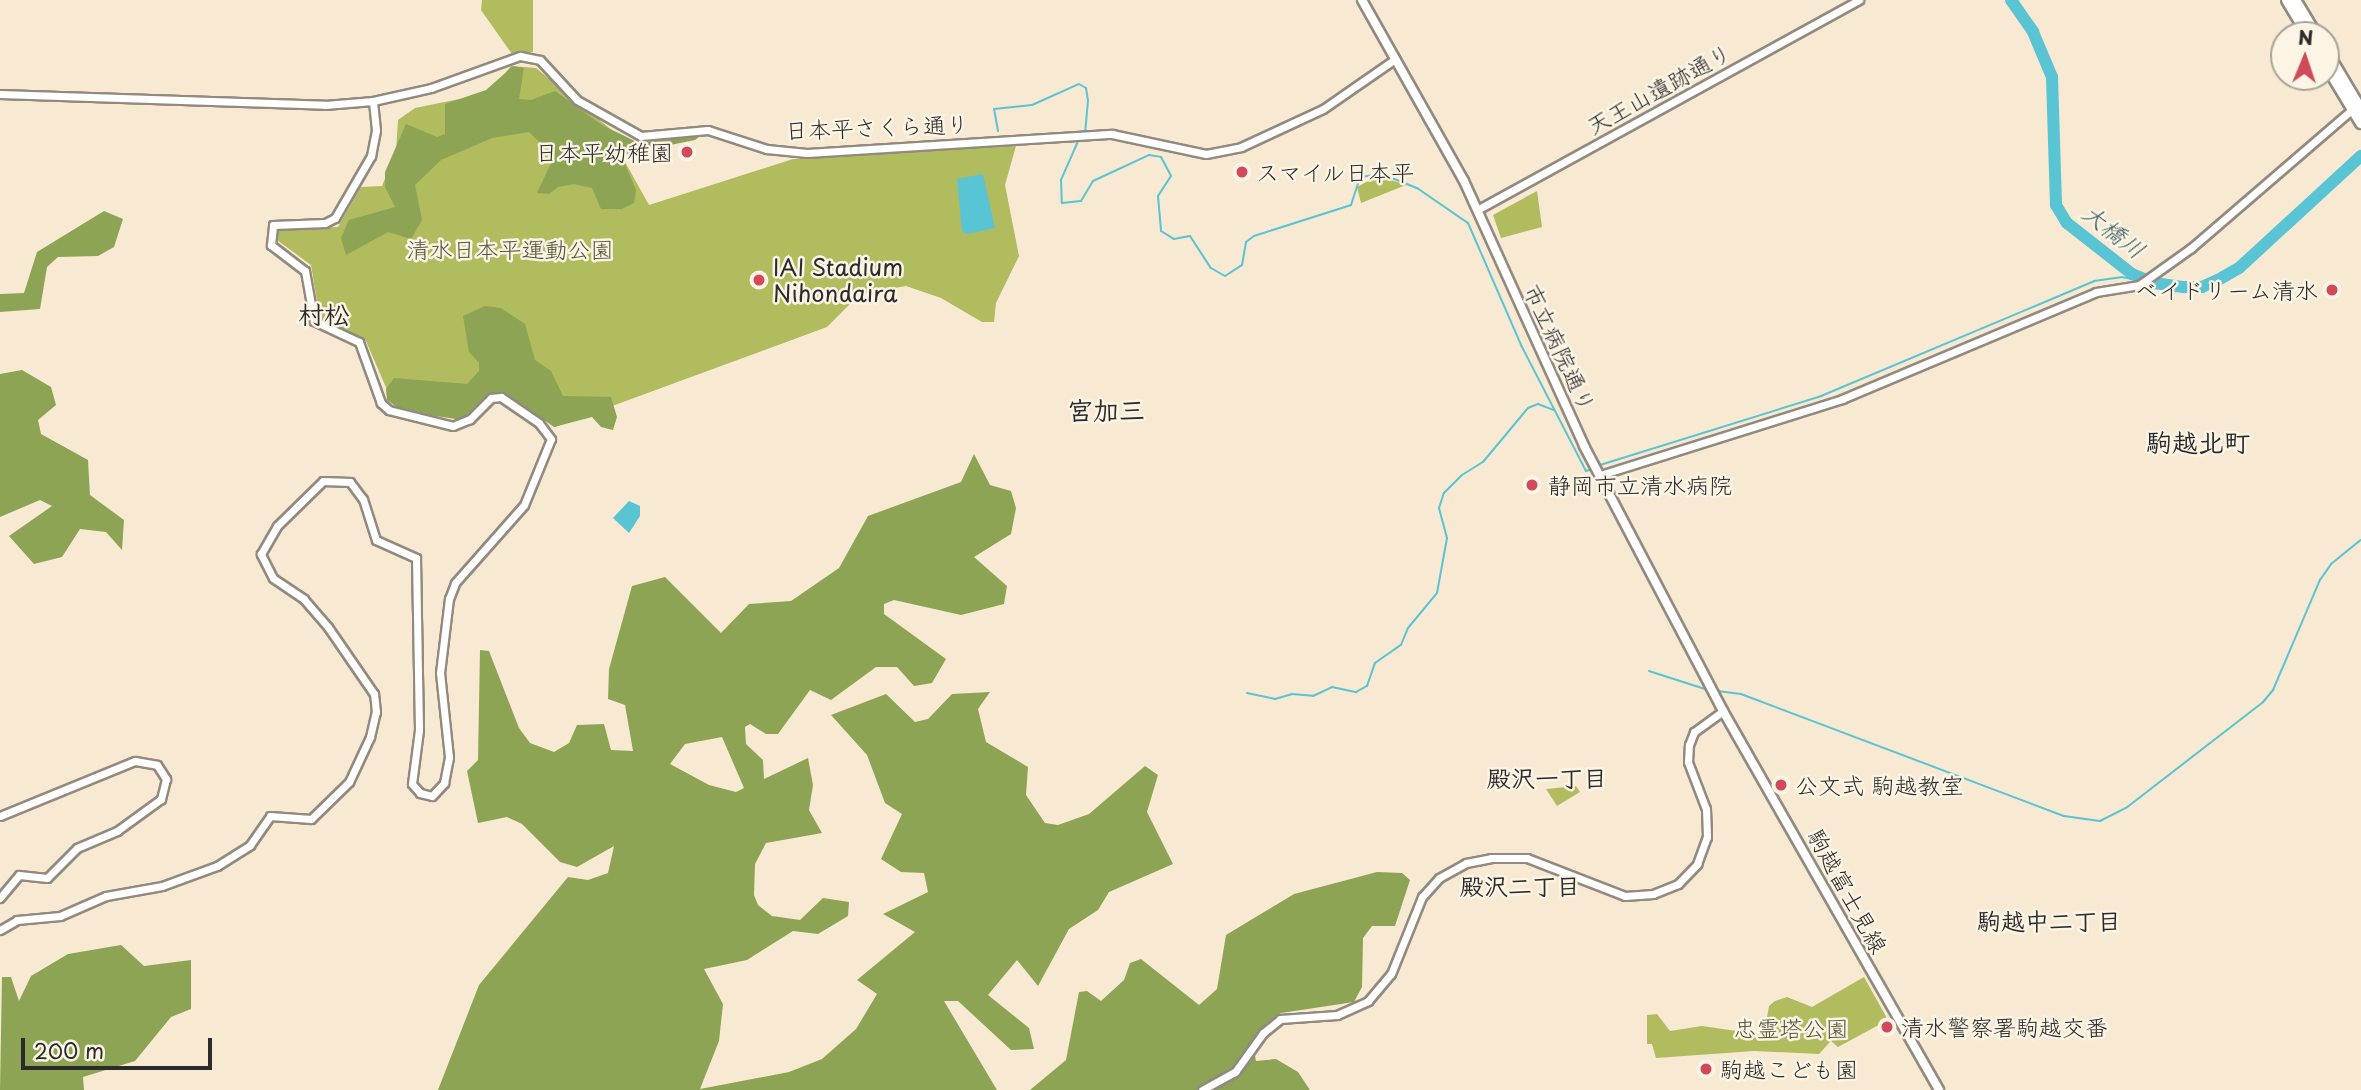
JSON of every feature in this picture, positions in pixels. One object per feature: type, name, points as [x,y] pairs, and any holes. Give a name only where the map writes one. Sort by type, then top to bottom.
[{"type":"highway","points":[[2287,0],[2300,21]]},
{"type":"highway","points":[[2295,0],[2308,21]]},
{"type":"highway","points":[[2340,77],[2357,108],[2361,123]]},
{"type":"highway","points":[[2340,84],[2357,108]]},
{"type":"main road","name":"市立病院通り","points":[[1362,0],[1477,209],[1600,475],[1723,711]]},
{"type":"main road","name":"駒越富士見線","points":[[1723,711],[1939,1090]]},
{"type":"street","name":"天王山遺跡通り","points":[[1477,209],[1859,0]]},
{"type":"street","name":"日本平さくら通り","points":[[0,94],[325,105],[373,101],[423,90],[520,56],[540,60],[577,100],[641,136],[708,130],[767,149],[807,153],[1112,134],[1206,154],[1241,147],[1323,109],[1395,59]]},
{"type":"street","points":[[0,930],[17,919],[60,916],[106,896],[162,887],[217,866],[250,845],[270,816],[311,819],[349,782],[370,737],[376,712],[373,694],[328,627],[303,600],[273,578],[261,554],[277,526],[323,481],[350,482],[363,499],[376,540],[416,558],[419,712],[412,784],[419,793],[432,796],[444,783],[449,757],[440,673],[449,599],[455,583],[524,505],[551,439],[539,423],[501,397],[491,398],[470,419],[453,426],[389,410],[382,403],[359,342],[314,321],[305,271],[271,245],[273,225],[325,223],[335,218],[371,156],[376,130],[373,101]]},
{"type":"street","points":[[1600,475],[1842,398],[2096,292],[2139,285],[2154,276],[2357,108]]},
{"type":"street","points":[[1203,1090],[1227,1079],[1280,1019],[1337,1015],[1368,1001],[1391,974],[1417,905],[1446,873],[1477,860],[1507,857],[1562,869],[1625,896],[1653,894],[1678,884],[1697,864],[1707,837],[1703,798],[1688,762],[1689,745],[1694,732],[1723,711]]},
{"type":"street","points":[[0,816],[135,761],[157,765],[166,779],[161,799],[117,831],[77,848],[47,878],[19,875],[0,898]]},
{"type":"green space","points":[[482,0],[533,0],[533,52],[512,54],[481,10]]},
{"type":"green space","name":"清水日本平運動公園","points":[[511,66],[536,68],[619,136],[620,153],[649,205],[793,159],[1016,146],[1005,185],[1019,256],[996,303],[994,322],[982,322],[941,298],[906,286],[860,294],[827,327],[555,427],[520,394],[487,390],[452,416],[394,406],[366,341],[320,319],[311,265],[277,240],[279,229],[338,227],[361,187],[382,186],[396,151],[398,120],[415,108],[489,93]]},
{"type":"green space","points":[[513,66],[524,68],[519,99],[531,100],[555,91],[602,125],[639,143],[703,134],[695,140],[621,155],[636,190],[634,203],[622,209],[601,209],[592,188],[574,184],[558,187],[549,194],[537,193],[551,163],[550,152],[529,132],[492,138],[441,160],[415,185],[422,220],[411,239],[388,232],[346,255],[341,238],[349,220],[395,207],[385,187],[385,172],[406,124],[437,137],[445,134],[445,104],[486,90]]},
{"type":"green space","points":[[1374,178],[1406,185],[1361,203],[1357,187]]},
{"type":"green space","points":[[1537,191],[1542,227],[1501,238],[1493,215]]},
{"type":"green space","points":[[104,211],[123,219],[114,247],[98,256],[58,257],[47,267],[40,309],[0,312],[0,294],[24,293],[37,252]]},
{"type":"green space","points":[[485,306],[501,308],[525,324],[535,360],[551,371],[563,396],[611,397],[617,417],[613,430],[601,427],[592,417],[554,427],[508,395],[489,398],[462,420],[403,411],[387,400],[386,389],[394,378],[467,384],[479,371],[479,363],[469,352],[463,316]]},
{"type":"green space","points":[[22,370],[51,387],[56,405],[38,420],[41,434],[88,460],[90,495],[124,520],[122,550],[106,532],[80,529],[62,557],[34,564],[9,536],[52,506],[40,500],[0,517],[0,374]]},
{"type":"green space","points":[[974,454],[990,485],[1011,491],[1016,508],[1011,534],[974,557],[1007,586],[1004,604],[961,615],[894,600],[884,604],[884,614],[946,659],[932,683],[914,686],[897,667],[876,667],[831,700],[810,690],[778,734],[766,734],[750,724],[745,727],[746,744],[763,760],[764,779],[808,758],[813,785],[809,810],[822,833],[766,843],[755,864],[754,895],[758,905],[772,916],[800,920],[823,898],[849,902],[848,916],[818,934],[793,931],[747,960],[704,969],[723,1004],[719,1041],[700,1089],[789,1072],[822,1059],[856,1029],[877,994],[857,980],[915,932],[883,914],[928,892],[924,873],[901,872],[881,859],[902,814],[885,803],[867,755],[831,715],[886,694],[915,722],[928,719],[952,694],[990,692],[978,709],[986,742],[1028,767],[1026,795],[1045,823],[1058,825],[1089,814],[1145,766],[1158,775],[1147,812],[1173,864],[1109,892],[1098,910],[1069,929],[1038,986],[1017,960],[988,995],[1029,1028],[1034,1049],[1011,1050],[958,1001],[944,1001],[997,1090],[438,1090],[479,985],[568,877],[588,880],[608,873],[614,846],[577,867],[560,862],[522,824],[507,817],[478,823],[467,771],[478,760],[480,650],[489,651],[519,728],[530,743],[554,752],[569,743],[577,725],[604,724],[611,750],[633,751],[625,705],[608,699],[609,669],[632,586],[665,577],[721,633],[749,604],[791,601],[839,568],[868,516],[961,482]],"holes":[[[722,737],[744,788],[736,792],[709,785],[670,764],[685,744]]]},
{"type":"green space","points":[[1576,786],[1580,792],[1557,806],[1546,789]]},
{"type":"green space","points":[[1377,872],[1402,873],[1410,880],[1395,926],[1372,926],[1363,938],[1362,987],[1354,1002],[1281,1013],[1252,1040],[1256,1061],[1276,1059],[1298,1072],[1310,1090],[1030,1090],[1066,1060],[1079,992],[1087,991],[1101,1001],[1124,980],[1130,963],[1141,959],[1199,1005],[1217,989],[1226,935],[1294,894]]},
{"type":"green space","points":[[121,945],[144,966],[191,960],[191,1009],[171,1017],[135,1061],[83,1077],[84,1090],[0,1090],[2,977],[11,977],[19,1001],[31,976],[68,954]]},
{"type":"green space","name":"忠霊塔公園","points":[[1864,977],[1888,1020],[1838,1047],[1831,1041],[1819,1054],[1754,1051],[1656,1058],[1652,1044],[1647,1044],[1647,1015],[1657,1014],[1670,1031],[1702,1026],[1764,1035],[1769,1006],[1775,1001],[1787,997],[1812,1007]]},
{"type":"water","points":[[983,174],[995,228],[967,234],[962,231],[957,179]]},
{"type":"water","points":[[629,501],[640,506],[640,516],[629,533],[613,518]]},
{"type":"waterway","name":"大橋川","points":[[2011,0],[2033,32],[2052,77],[2056,205],[2067,223],[2132,274],[2154,283],[2184,287],[2202,287],[2218,280],[2239,268],[2361,156]]},
{"type":"waterway","points":[[998,131],[994,109],[1032,105],[1079,84],[1086,88],[1088,100],[1085,132]]},
{"type":"waterway","points":[[1079,139],[1061,180],[1062,203],[1081,201],[1093,181],[1149,155],[1161,157],[1171,176],[1158,196],[1161,231],[1174,239],[1190,236],[1211,268],[1225,276],[1242,265],[1246,242],[1254,236],[1351,205],[1360,177],[1382,174],[1417,188],[1468,223],[1521,345],[1586,471],[1592,469]]},
{"type":"waterway","points":[[1600,465],[1821,396],[2094,281],[2121,277],[2140,280]]},
{"type":"waterway","points":[[1247,693],[1275,699],[1292,694],[1313,696],[1332,687],[1356,692],[1367,686],[1375,663],[1401,645],[1408,628],[1437,593],[1447,538],[1439,508],[1444,493],[1462,475],[1483,462],[1528,408],[1538,404],[1554,410]]},
{"type":"waterway","points":[[1717,691],[1741,694],[2064,816],[2100,821],[2126,808],[2263,702],[2273,690],[2320,580],[2331,564],[2361,540]]},
{"type":"waterway","points":[[1649,671],[1708,690]]},
{"type":"place","name":"日本平幼稚園","points":[[687,152]]},
{"type":"place","name":"スマイル日本平","points":[[1242,172]]},
{"type":"place","name":"IAI Stadium Nihondaira","points":[[759,280]]},
{"type":"place","name":"ベイドリーム清水","points":[[2332,290]]},
{"type":"place","name":"静岡市立清水病院","points":[[1532,485]]},
{"type":"place","name":"公文式 駒越教室","points":[[1781,785]]},
{"type":"place","name":"清水警察署駒越交番","points":[[1887,1027]]},
{"type":"place","name":"駒越こども園","points":[[1706,1069]]},
{"type":"district","name":"村松","points":[[324,314]]},
{"type":"district","name":"宮加三","points":[[1106,410]]},
{"type":"district","name":"駒越北町","points":[[2198,442]]},
{"type":"district","name":"殿沢一丁目","points":[[1547,778]]},
{"type":"district","name":"殿沢二丁目","points":[[1520,886]]},
{"type":"district","name":"駒越中二丁目","points":[[2049,921]]}]
